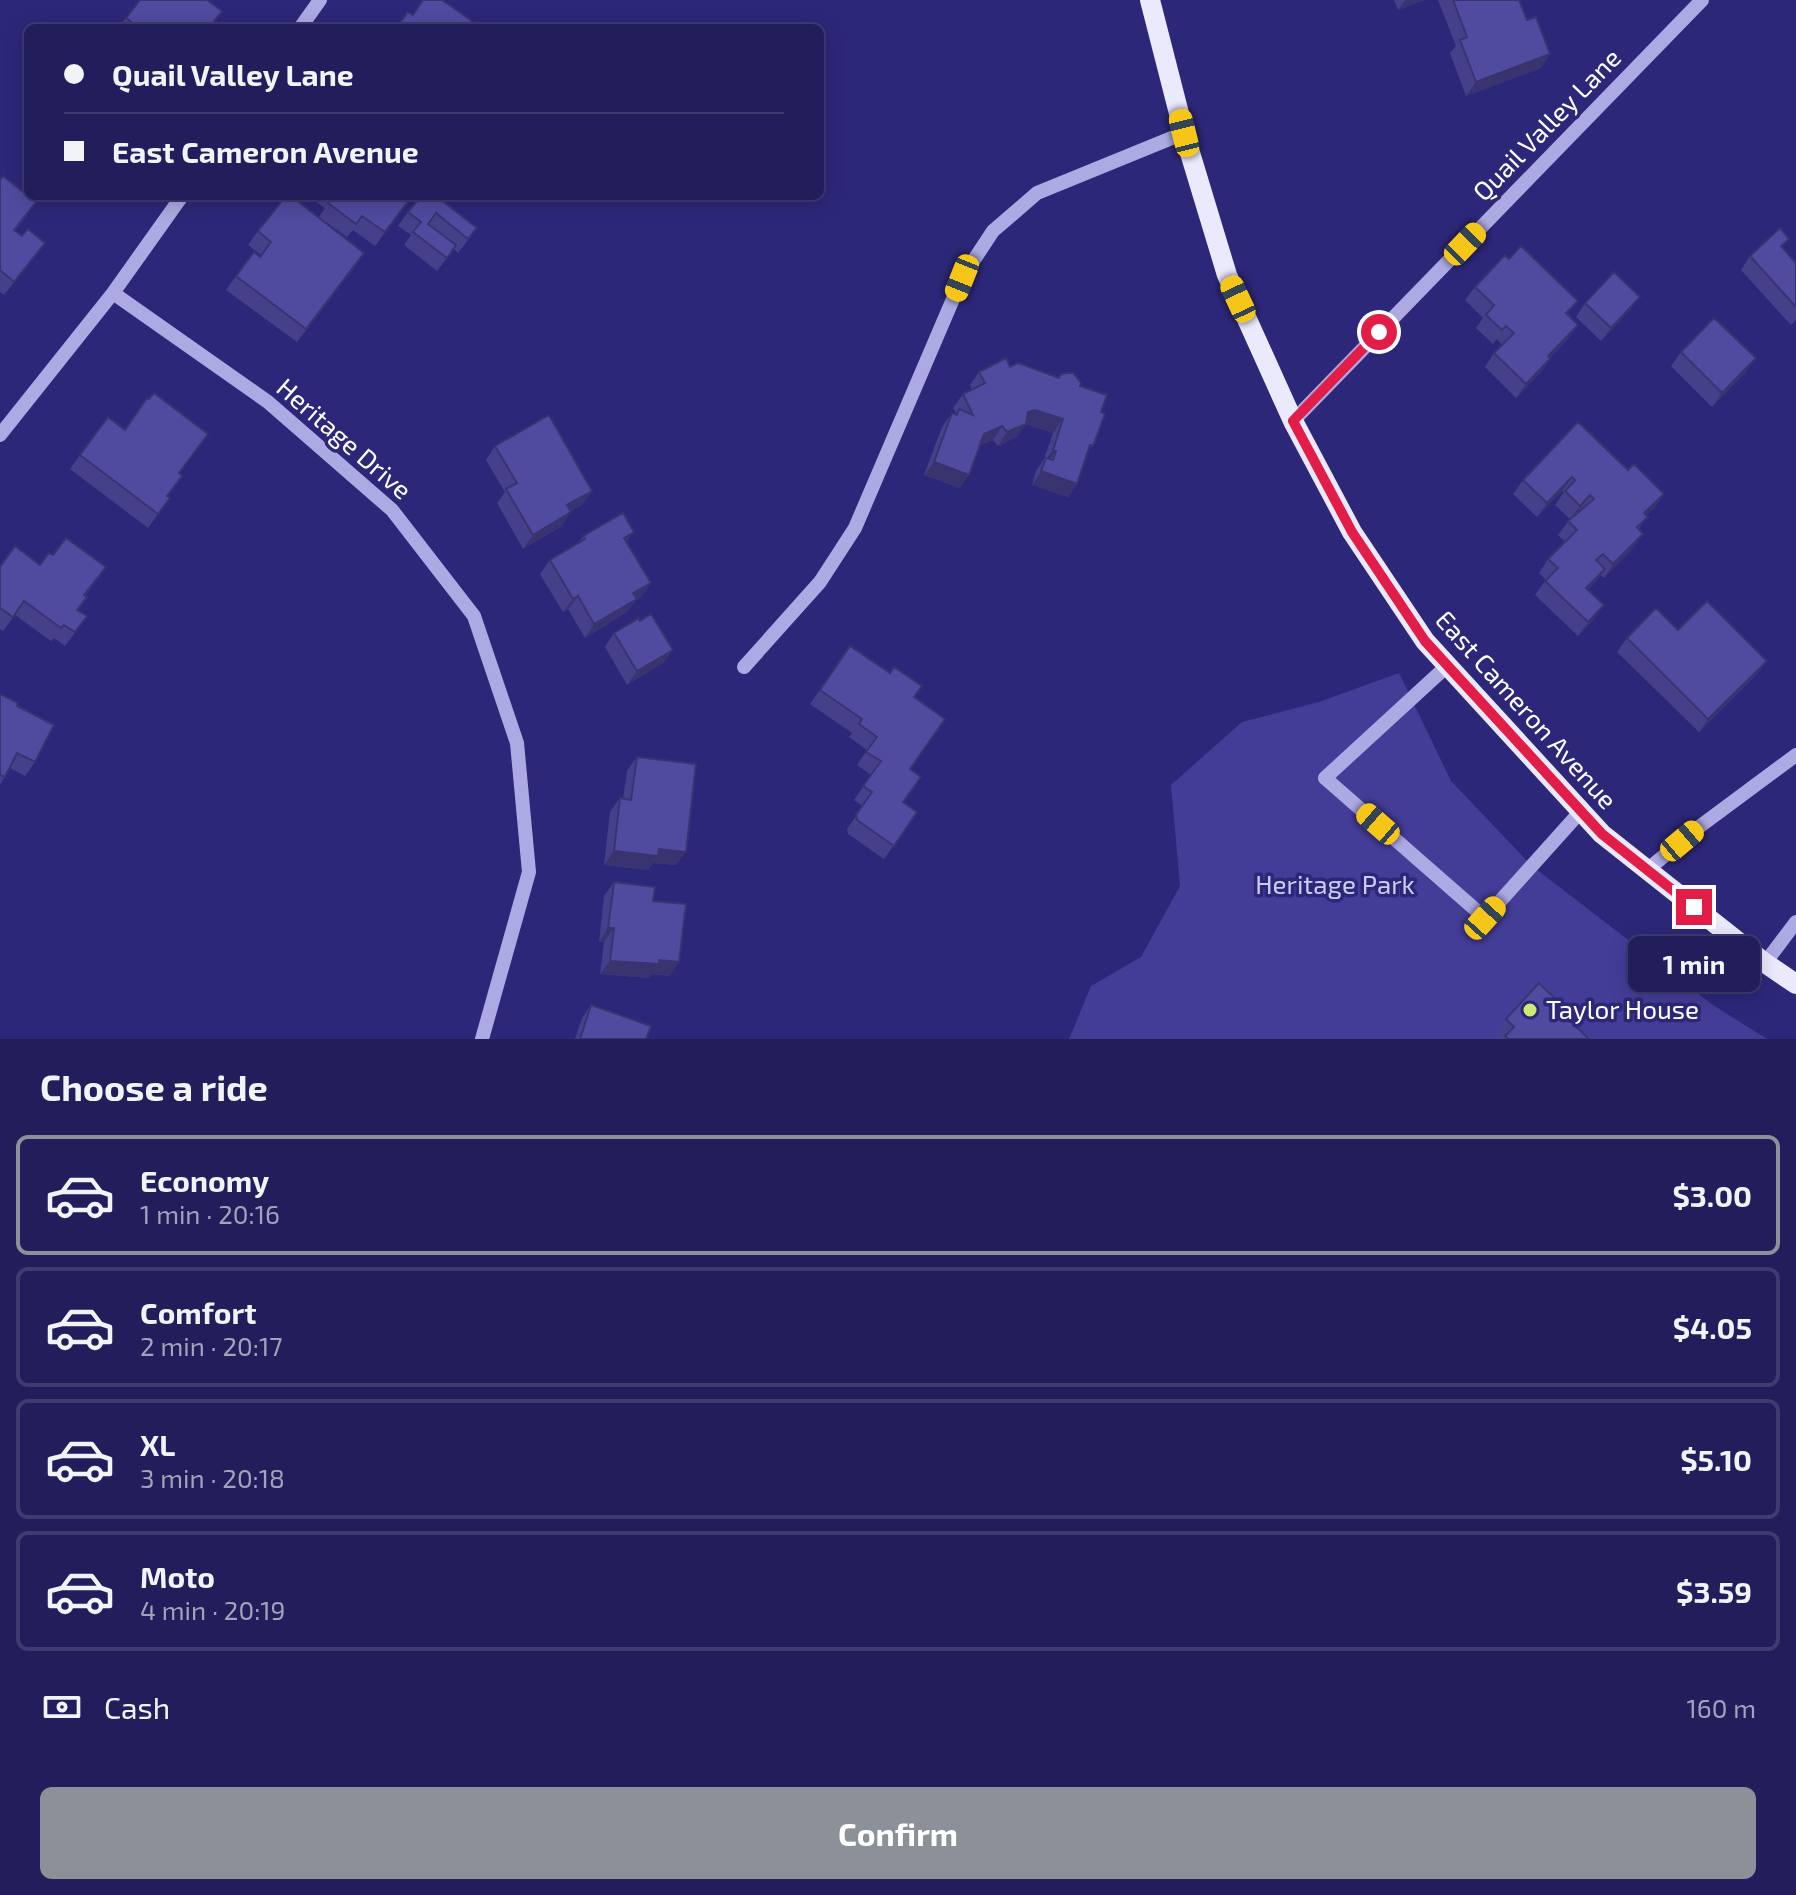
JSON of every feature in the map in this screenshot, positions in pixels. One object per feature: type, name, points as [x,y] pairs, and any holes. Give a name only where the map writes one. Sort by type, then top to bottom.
[{"type":"main road","name":"East Cameron Avenue","points":[[1150,0],[1184,133],[1227,275],[1293,421],[1352,532],[1425,641],[1602,834],[1796,984]]},
{"type":"street","points":[[303,24],[320,0]]},
{"type":"street","name":"Quail Valley Lane","points":[[1293,421],[1702,0]]},
{"type":"street","points":[[744,667],[820,582],[855,528],[962,278],[993,231],[1037,193],[1184,133]]},
{"type":"street","points":[[0,435],[113,293],[179,200]]},
{"type":"street","name":"Heritage Drive","points":[[113,293],[268,402],[392,510],[474,616],[517,743],[529,872],[482,1039]]},
{"type":"street","points":[[1447,666],[1325,778],[1485,918],[1581,811]]},
{"type":"street","points":[[1647,870],[1796,755]]},
{"type":"street","points":[[1765,963],[1796,922]]},
{"type":"green space","name":"Heritage Park","points":[[1399,673],[1451,781],[1532,866],[1713,1005],[1767,1039],[1069,1039],[1091,986],[1141,957],[1180,886],[1171,785],[1242,722],[1319,702]]},
{"type":"building","points":[[140,0],[207,0],[222,11],[212,24],[134,24],[126,18]]},
{"type":"building","points":[[423,0],[442,0],[472,21],[470,24],[399,24],[408,12],[413,15]]},
{"type":"building","points":[[1453,0],[1519,0],[1527,20],[1536,17],[1550,54],[1476,82],[1460,40],[1467,37]]},
{"type":"building","points":[[3,176],[24,193],[24,200],[36,202],[14,230],[22,236],[28,229],[45,243],[14,282],[0,270],[0,180]]},
{"type":"building","points":[[283,200],[296,200],[364,253],[306,329],[236,276],[254,252],[260,257],[271,242],[258,231]]},
{"type":"building","points":[[330,200],[409,200],[385,232],[362,216],[356,224],[328,203]]},
{"type":"building","points":[[418,200],[446,200],[444,202],[477,228],[468,239],[436,213],[428,224],[456,245],[447,258],[413,232],[421,222],[408,212]]},
{"type":"building","points":[[1780,228],[1789,239],[1781,246],[1796,263],[1796,307],[1750,256]]},
{"type":"building","points":[[1521,246],[1578,301],[1566,313],[1578,325],[1526,384],[1494,353],[1514,333],[1506,326],[1502,330],[1486,315],[1494,305],[1475,287],[1505,255],[1509,259]]},
{"type":"building","points":[[1614,272],[1640,297],[1611,328],[1585,303]]},
{"type":"building","points":[[1714,318],[1756,358],[1722,393],[1681,352]]},
{"type":"building","points":[[1006,358],[1010,367],[1018,363],[1059,378],[1060,375],[1073,373],[1080,386],[1107,395],[1101,412],[1105,414],[1093,446],[1090,445],[1077,484],[1041,471],[1046,458],[1053,460],[1063,419],[1035,410],[1028,412],[1026,424],[1007,432],[1002,426],[984,434],[969,475],[934,462],[952,413],[957,415],[959,409],[973,415],[963,394],[985,383],[979,372]]},
{"type":"building","points":[[154,393],[208,434],[179,473],[182,476],[158,514],[80,455],[108,417],[125,430],[147,398]]},
{"type":"building","points":[[549,415],[592,491],[567,505],[571,512],[533,535],[506,489],[517,483],[495,446]]},
{"type":"building","points":[[1578,422],[1628,470],[1634,464],[1664,494],[1644,513],[1648,517],[1637,527],[1643,534],[1613,564],[1603,554],[1596,560],[1605,569],[1586,588],[1604,605],[1588,622],[1545,581],[1558,568],[1548,559],[1577,530],[1568,521],[1594,499],[1590,495],[1580,506],[1565,491],[1575,480],[1572,477],[1547,503],[1523,480]]},
{"type":"building","points":[[623,513],[634,532],[624,538],[651,583],[633,593],[637,599],[594,624],[578,596],[573,599],[550,560]]},
{"type":"building","points":[[66,538],[106,567],[84,595],[87,597],[77,610],[87,616],[75,632],[64,625],[61,628],[24,601],[13,617],[0,608],[0,567],[15,546],[40,565],[49,553],[53,555]]},
{"type":"building","points":[[1707,601],[1767,661],[1708,719],[1627,638],[1656,608],[1678,630]]},
{"type":"building","points":[[651,614],[673,650],[637,671],[614,633]]},
{"type":"building","points":[[850,646],[890,673],[894,667],[922,686],[914,697],[945,719],[910,769],[921,777],[903,802],[917,812],[894,846],[857,820],[856,815],[872,792],[863,786],[881,761],[866,752],[877,737],[859,724],[862,719],[820,690]]},
{"type":"building","points":[[0,694],[54,725],[35,762],[17,753],[5,777],[0,775]]},
{"type":"building","points":[[637,757],[696,764],[686,852],[659,849],[658,856],[614,851],[620,798],[631,800]]},
{"type":"building","points":[[614,882],[655,887],[653,901],[686,904],[679,962],[610,961],[614,928],[608,928]]},
{"type":"building","points":[[1539,983],[1567,1010],[1563,1014],[1589,1039],[1508,1039],[1505,1036],[1514,1027],[1506,1019]]},
{"type":"building","points":[[591,1005],[651,1026],[646,1039],[580,1039]]},
{"type":"place","name":"Taylor House","points":[[1530,1010]]},
{"type":"route","points":[[1379,332],[1293,421],[1352,532],[1425,641],[1602,834],[1694,907]]}]
